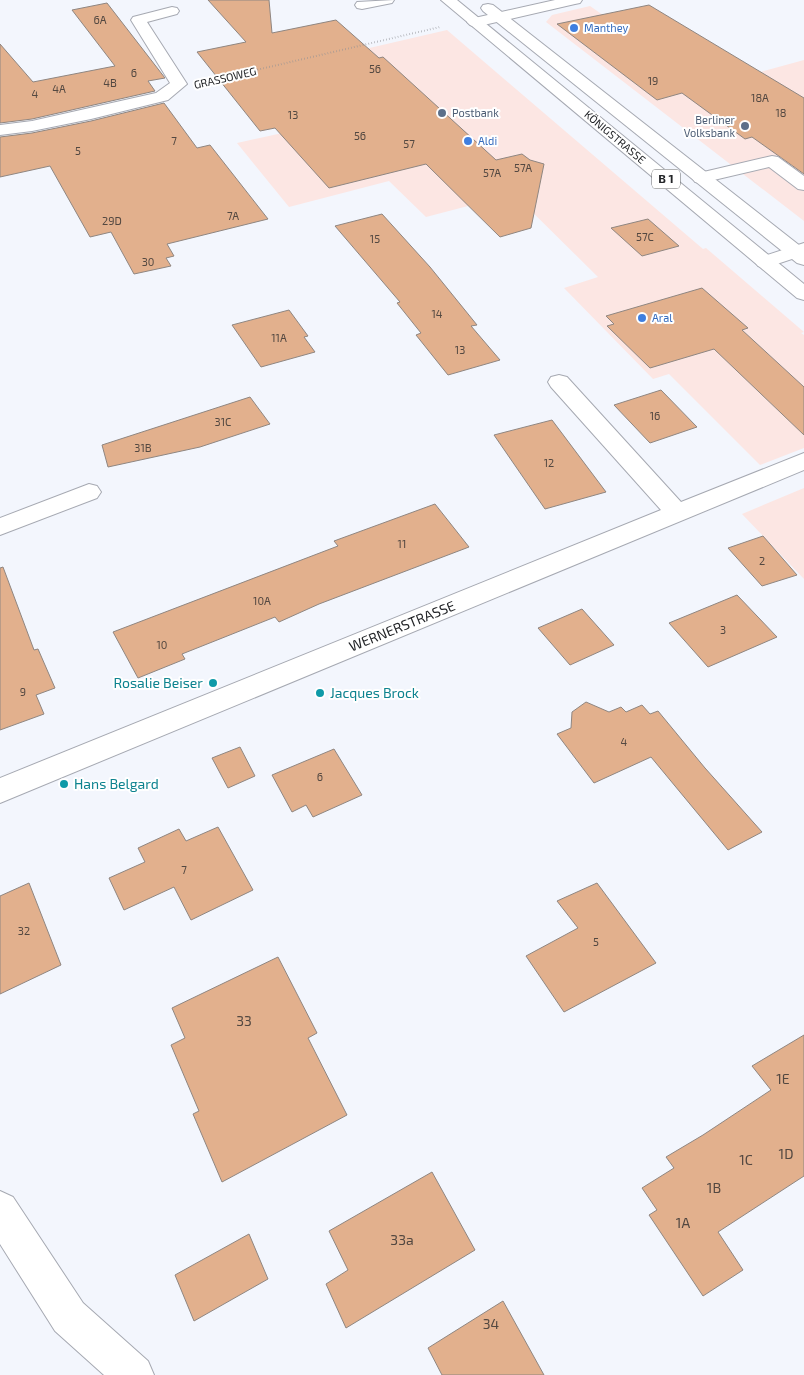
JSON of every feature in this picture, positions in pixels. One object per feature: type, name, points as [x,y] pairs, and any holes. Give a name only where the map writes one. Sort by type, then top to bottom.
[{"type":"main road","points":[[362,5],[387,0]]},
{"type":"main road","name":"KÖNIGSTRASSE","points":[[448,0],[804,294]]},
{"type":"main road","name":"KÖNIGSTRASSE","points":[[478,0],[702,178],[801,253]]},
{"type":"main road","points":[[475,22],[575,0]]},
{"type":"main road","points":[[0,130],[83,116],[162,97],[179,84],[138,20],[172,11]]},
{"type":"main road","points":[[702,178],[772,161],[804,185]]},
{"type":"main road","points":[[765,262],[801,253]]},
{"type":"main road","points":[[559,382],[677,513]]},
{"type":"main road","name":"WERNERSTRASSE","points":[[0,792],[804,461]]},
{"type":"main road","points":[[0,528],[89,492]]},
{"type":"main road","points":[[0,1210],[69,1317],[134,1375]]},
{"type":"path","name":"GRASSOWEG","points":[[162,97],[186,86],[444,26]]},
{"type":"shaded area","points":[[590,6],[706,87],[804,60],[804,221],[546,22],[552,15]]},
{"type":"shaded area","points":[[447,30],[703,249],[706,248],[804,332],[801,333],[804,335],[804,448],[760,465],[669,374],[653,379],[564,288],[598,277],[514,194],[426,217],[389,181],[289,207],[237,143],[360,116],[309,62]]},
{"type":"shaded area","points":[[804,488],[804,579],[742,514]]},
{"type":"building","points":[[208,0],[269,0],[272,33],[336,20],[379,58],[383,57],[496,160],[522,154],[530,160],[544,164],[531,228],[500,237],[426,164],[329,188],[275,128],[260,131],[197,52],[246,42]]},
{"type":"building","points":[[107,3],[165,78],[148,81],[155,91],[32,119],[0,123],[0,44],[33,82],[115,66],[72,10]]},
{"type":"building","points":[[649,5],[804,98],[804,174],[752,137],[745,139],[682,93],[657,100],[557,24]]},
{"type":"building","points":[[164,103],[197,148],[210,145],[268,219],[167,244],[174,256],[166,258],[171,266],[134,274],[111,232],[90,237],[50,166],[0,177],[0,137],[32,133],[91,121]]},
{"type":"building","points":[[382,214],[430,267],[477,325],[471,326],[500,360],[448,375],[416,335],[421,333],[397,303],[400,302],[335,226]]},
{"type":"building","points":[[648,219],[679,246],[642,256],[611,228]]},
{"type":"building","points":[[702,288],[748,328],[742,330],[804,387],[804,435],[714,349],[650,368],[607,326],[614,324],[606,316]]},
{"type":"building","points":[[289,310],[308,336],[304,337],[315,352],[261,367],[232,325]]},
{"type":"building","points":[[661,390],[697,427],[650,443],[614,405]]},
{"type":"building","points":[[250,397],[270,424],[200,447],[108,467],[102,445]]},
{"type":"building","points":[[552,420],[606,492],[545,509],[494,435]]},
{"type":"building","points":[[435,504],[469,547],[319,604],[279,622],[275,617],[182,654],[185,659],[138,678],[113,632],[338,546],[334,541]]},
{"type":"building","points":[[763,536],[797,575],[762,586],[728,548]]},
{"type":"building","points":[[3,567],[34,650],[38,649],[55,688],[36,695],[44,714],[0,730],[0,568]]},
{"type":"building","points":[[737,595],[777,637],[708,667],[669,623]]},
{"type":"building","points":[[582,609],[614,645],[570,665],[538,628]]},
{"type":"building","points":[[586,702],[609,712],[621,707],[626,712],[642,705],[650,714],[658,711],[705,768],[762,832],[728,850],[651,757],[594,783],[557,734],[571,728],[572,712]]},
{"type":"building","points":[[240,747],[255,776],[228,788],[212,758]]},
{"type":"building","points":[[334,749],[362,795],[313,817],[306,805],[292,812],[272,775]]},
{"type":"building","points":[[218,827],[253,890],[191,920],[174,887],[124,910],[109,878],[145,862],[138,848],[179,829],[186,841]]},
{"type":"building","points":[[29,883],[61,965],[0,994],[0,896]]},
{"type":"building","points":[[597,883],[656,963],[564,1012],[526,956],[578,928],[557,901]]},
{"type":"building","points":[[278,957],[317,1033],[308,1038],[347,1115],[222,1182],[193,1114],[199,1111],[171,1045],[185,1038],[172,1008]]},
{"type":"building","points":[[804,1035],[804,1176],[718,1232],[743,1270],[703,1296],[649,1215],[657,1210],[642,1188],[674,1168],[666,1157],[771,1090],[752,1066]]},
{"type":"building","points":[[432,1172],[475,1250],[346,1328],[326,1284],[348,1270],[329,1231]]},
{"type":"building","points":[[249,1234],[268,1279],[194,1321],[175,1275]]},
{"type":"building","points":[[503,1301],[544,1375],[442,1375],[428,1348]]},
{"type":"place","name":"Manthey","points":[[574,28]]},
{"type":"place","name":"Postbank","points":[[442,113]]},
{"type":"place","name":"Berliner Volksbank","points":[[745,126]]},
{"type":"place","name":"Aldi","points":[[468,141]]},
{"type":"place","name":"Aral","points":[[642,318]]},
{"type":"place","name":"Rosalie Beiser","points":[[213,683]]},
{"type":"place","name":"Jacques Brock","points":[[320,693]]},
{"type":"place","name":"Hans Belgard","points":[[64,784]]}]
